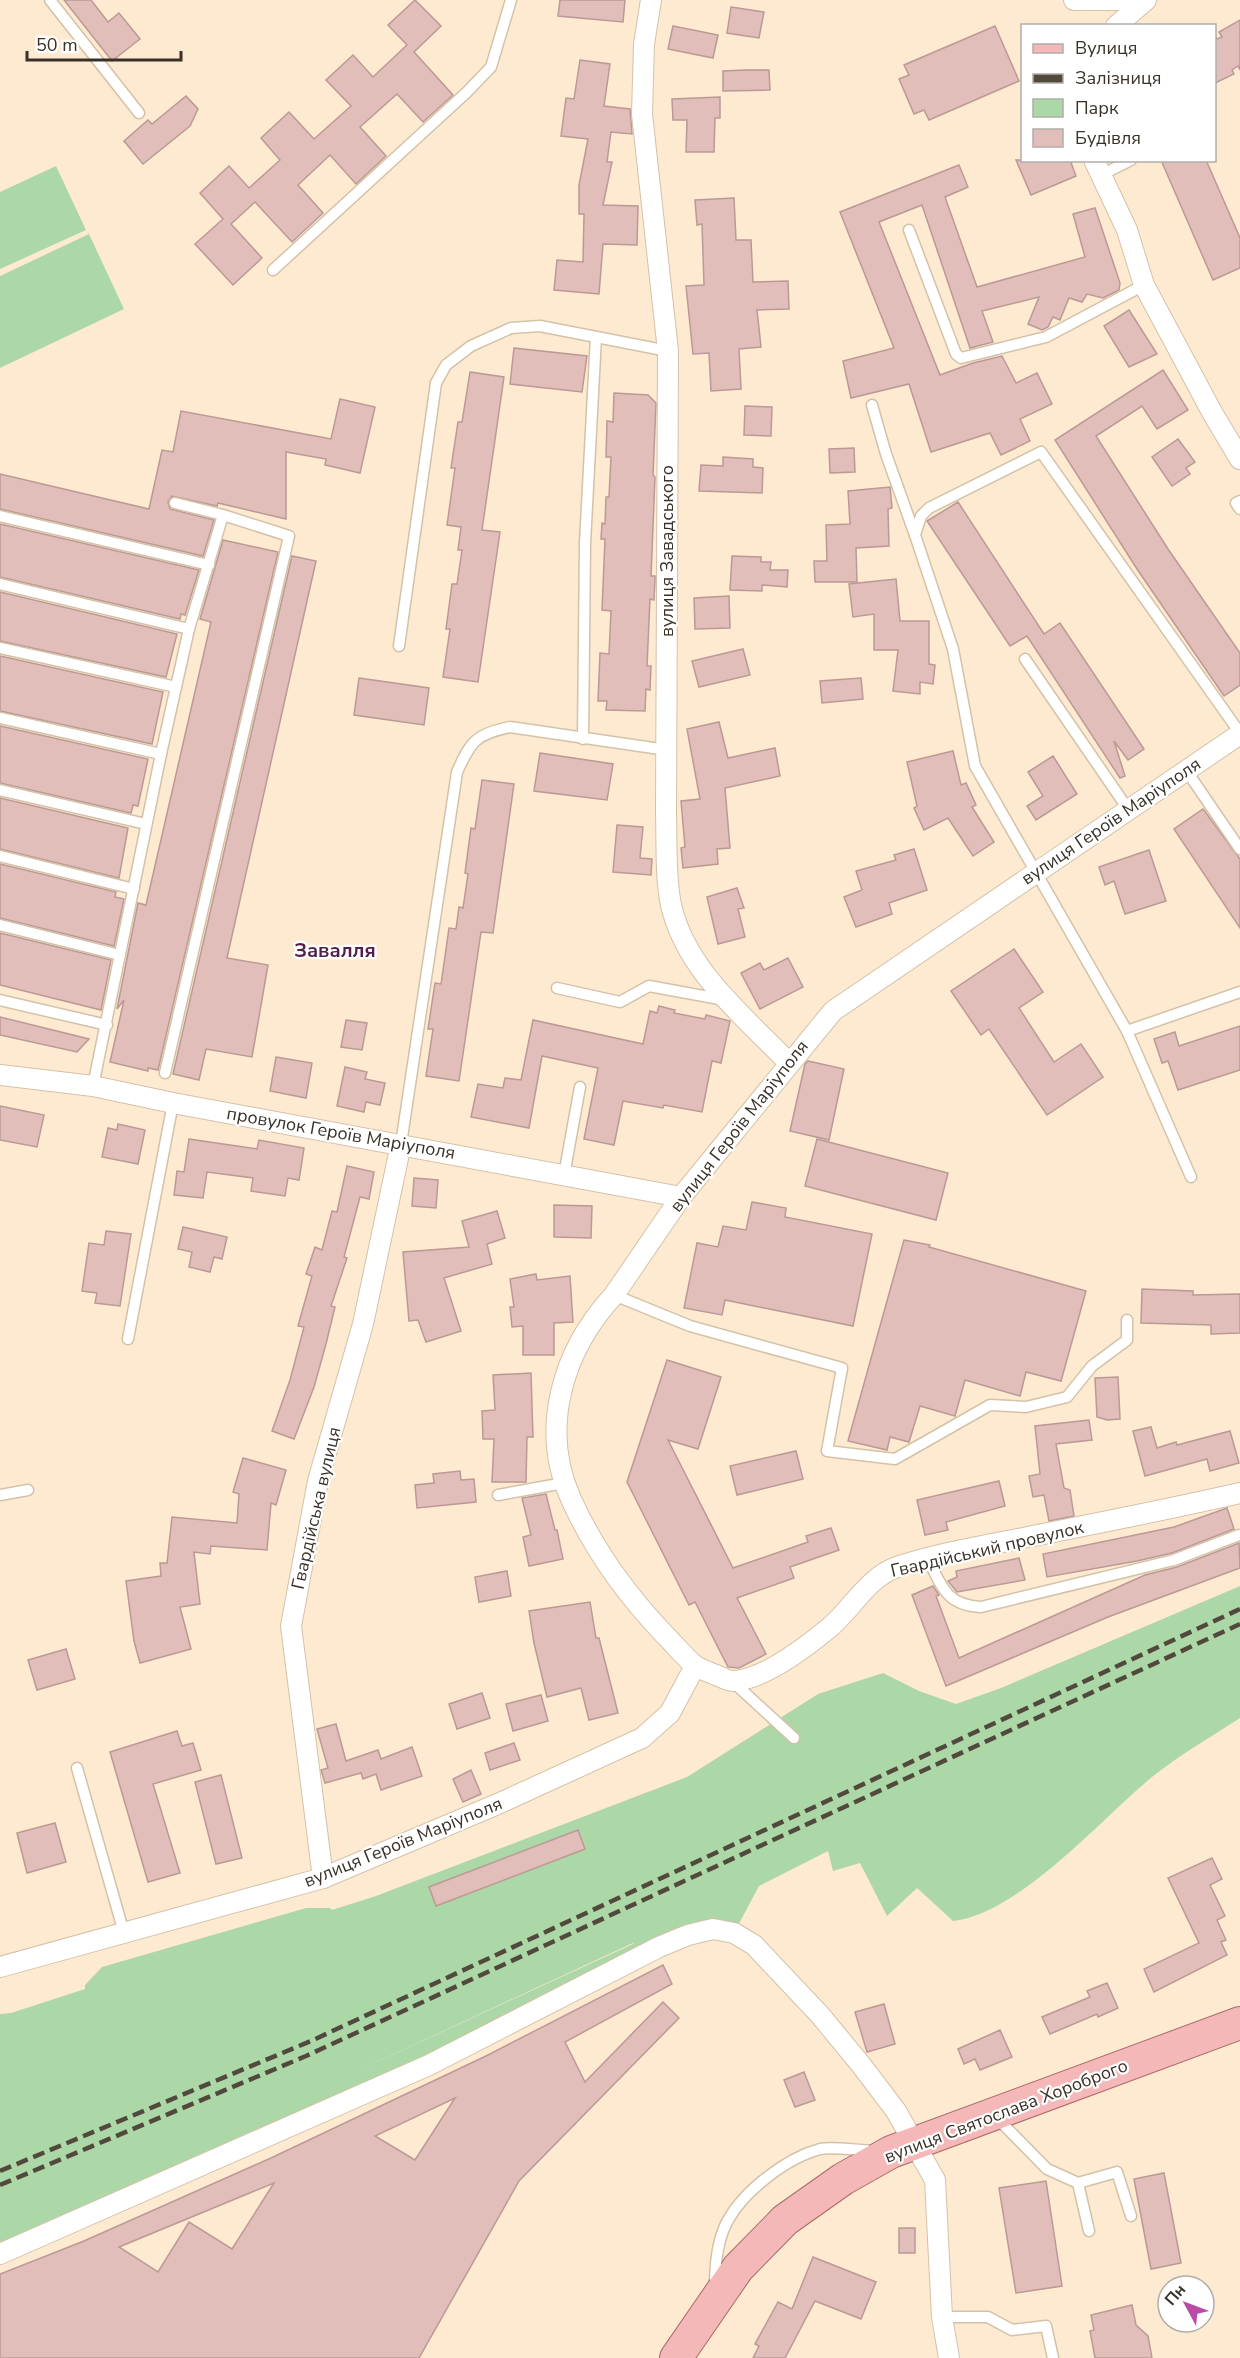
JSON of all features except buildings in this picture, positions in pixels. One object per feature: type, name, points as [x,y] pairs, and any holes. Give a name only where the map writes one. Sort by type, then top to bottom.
[{"type":"main road","name":"вулиця Святослава Хороброго","points":[[683,2349],[715,2298],[738,2268],[785,2220],[843,2179],[902,2148],[1240,2023]]},
{"type":"street","name":"вулиця Завадського","points":[[651,0],[644,44],[642,114],[668,351],[667,864],[671,906],[692,957],[729,1001],[789,1063]]},
{"type":"street","points":[[1074,0],[1146,0]]},
{"type":"street","points":[[1118,24],[1146,0]]},
{"type":"street","points":[[1097,168],[1126,230],[1144,285],[1213,414],[1240,459]]},
{"type":"street","name":"вулиця Героїв Маріуполя","points":[[733,1682],[695,1666],[636,1604],[603,1559],[582,1524],[564,1483],[556,1423],[562,1383],[583,1336],[681,1197],[826,1018],[840,1005],[1240,734]]},
{"type":"street","name":"провулок Героїв Маріуполя","points":[[0,1075],[93,1086],[173,1103],[681,1197]]},
{"type":"street","name":"Гвардійська вулиця","points":[[323,1878],[291,1626],[318,1481],[363,1324],[401,1144]]},
{"type":"street","name":"Гвардійський провулок","points":[[733,1682],[754,1676],[782,1662],[828,1628],[881,1574],[896,1568],[977,1547],[1240,1493]]},
{"type":"street","name":"вулиця Героїв Маріуполя","points":[[0,1968],[323,1878],[500,1803],[642,1738],[670,1713],[695,1666]]},
{"type":"street","points":[[0,2254],[429,2065],[659,1947],[688,1935],[713,1929],[734,1933],[754,1945],[788,1979],[862,2066],[896,2111],[902,2148],[935,2180],[942,2317],[949,2358]]},
{"type":"lane","points":[[50,0],[139,113]]},
{"type":"lane","points":[[273,270],[467,92],[491,67],[511,0]]},
{"type":"lane","points":[[1097,168],[1122,162]]},
{"type":"lane","points":[[909,230],[956,354],[961,358],[1046,337],[1144,285]]},
{"type":"lane","points":[[399,646],[436,383],[446,365],[471,346],[511,328],[540,326],[668,351]]},
{"type":"lane","points":[[583,739],[585,543],[596,338]]},
{"type":"lane","points":[[872,405],[886,454],[953,649],[975,766],[1127,1031],[1191,1177]]},
{"type":"lane","points":[[915,535],[921,516],[929,508],[1041,452],[1240,734]]},
{"type":"lane","points":[[1240,501],[1236,503],[1240,509]]},
{"type":"lane","points":[[165,1073],[289,536],[223,515],[174,503]]},
{"type":"lane","points":[[93,1086],[146,824],[189,629],[223,515]]},
{"type":"lane","points":[[0,516],[209,565]]},
{"type":"lane","points":[[0,584],[189,629]]},
{"type":"lane","points":[[0,648],[176,687]]},
{"type":"lane","points":[[1025,659],[1128,809]]},
{"type":"lane","points":[[0,718],[161,754]]},
{"type":"lane","points":[[401,1144],[458,772],[468,748],[487,732],[510,727],[667,750]]},
{"type":"lane","points":[[1186,770],[1240,849]]},
{"type":"lane","points":[[0,790],[146,824]]},
{"type":"lane","points":[[0,856],[134,889]]},
{"type":"lane","points":[[0,925],[120,955]]},
{"type":"lane","points":[[557,988],[620,1002],[649,986],[729,1001]]},
{"type":"lane","points":[[1127,1031],[1240,992]]},
{"type":"lane","points":[[0,1000],[106,1025]]},
{"type":"lane","points":[[564,1175],[580,1087]]},
{"type":"lane","points":[[128,1339],[173,1103]]},
{"type":"lane","points":[[614,1295],[690,1326],[842,1368],[827,1451],[895,1459],[990,1405],[1026,1407],[1067,1397],[1092,1366],[1127,1340],[1127,1320]]},
{"type":"lane","points":[[498,1495],[564,1483]]},
{"type":"lane","points":[[0,1495],[28,1490]]},
{"type":"lane","points":[[928,1559],[945,1593],[966,1606],[981,1606],[1174,1560],[1239,1535]]},
{"type":"lane","points":[[733,1682],[794,1738]]},
{"type":"lane","points":[[77,1768],[124,1933]]},
{"type":"lane","points":[[994,2115],[1047,2169],[1077,2183],[1117,2172],[1131,2216]]},
{"type":"lane","points":[[715,2298],[715,2272],[723,2230],[746,2195],[778,2168],[821,2149],[902,2148]]},
{"type":"lane","points":[[1077,2183],[1089,2231]]},
{"type":"lane","points":[[942,2317],[988,2317],[1012,2330],[1046,2326],[1053,2358]]},
{"type":"green space","points":[[56,166],[86,230],[0,269],[0,192]]},
{"type":"green space","points":[[89,234],[124,309],[0,368],[0,276]]},
{"type":"green space","points":[[1240,1586],[1240,1718],[1162,1769],[1058,1862],[1005,1901],[979,1914],[953,1921],[917,1888],[887,1916],[860,1863],[833,1871],[828,1851],[759,1886],[734,1933],[713,1929],[429,2065],[0,2254],[0,2014],[11,2013],[85,1989],[85,1985],[102,1967],[306,1908],[330,1908],[332,1910],[376,1896],[687,1777],[818,1694],[883,1673],[919,1691],[956,1704],[1001,1688]],"holes":[[[633,1943],[633,1944],[331,2083]]]},
{"type":"railway","points":[[0,2171],[311,2041],[1240,1609]]},
{"type":"railway","points":[[0,2185],[306,2056],[1240,1624]]},
{"type":"district","name":"Завалля","points":[[335,950]]}]
